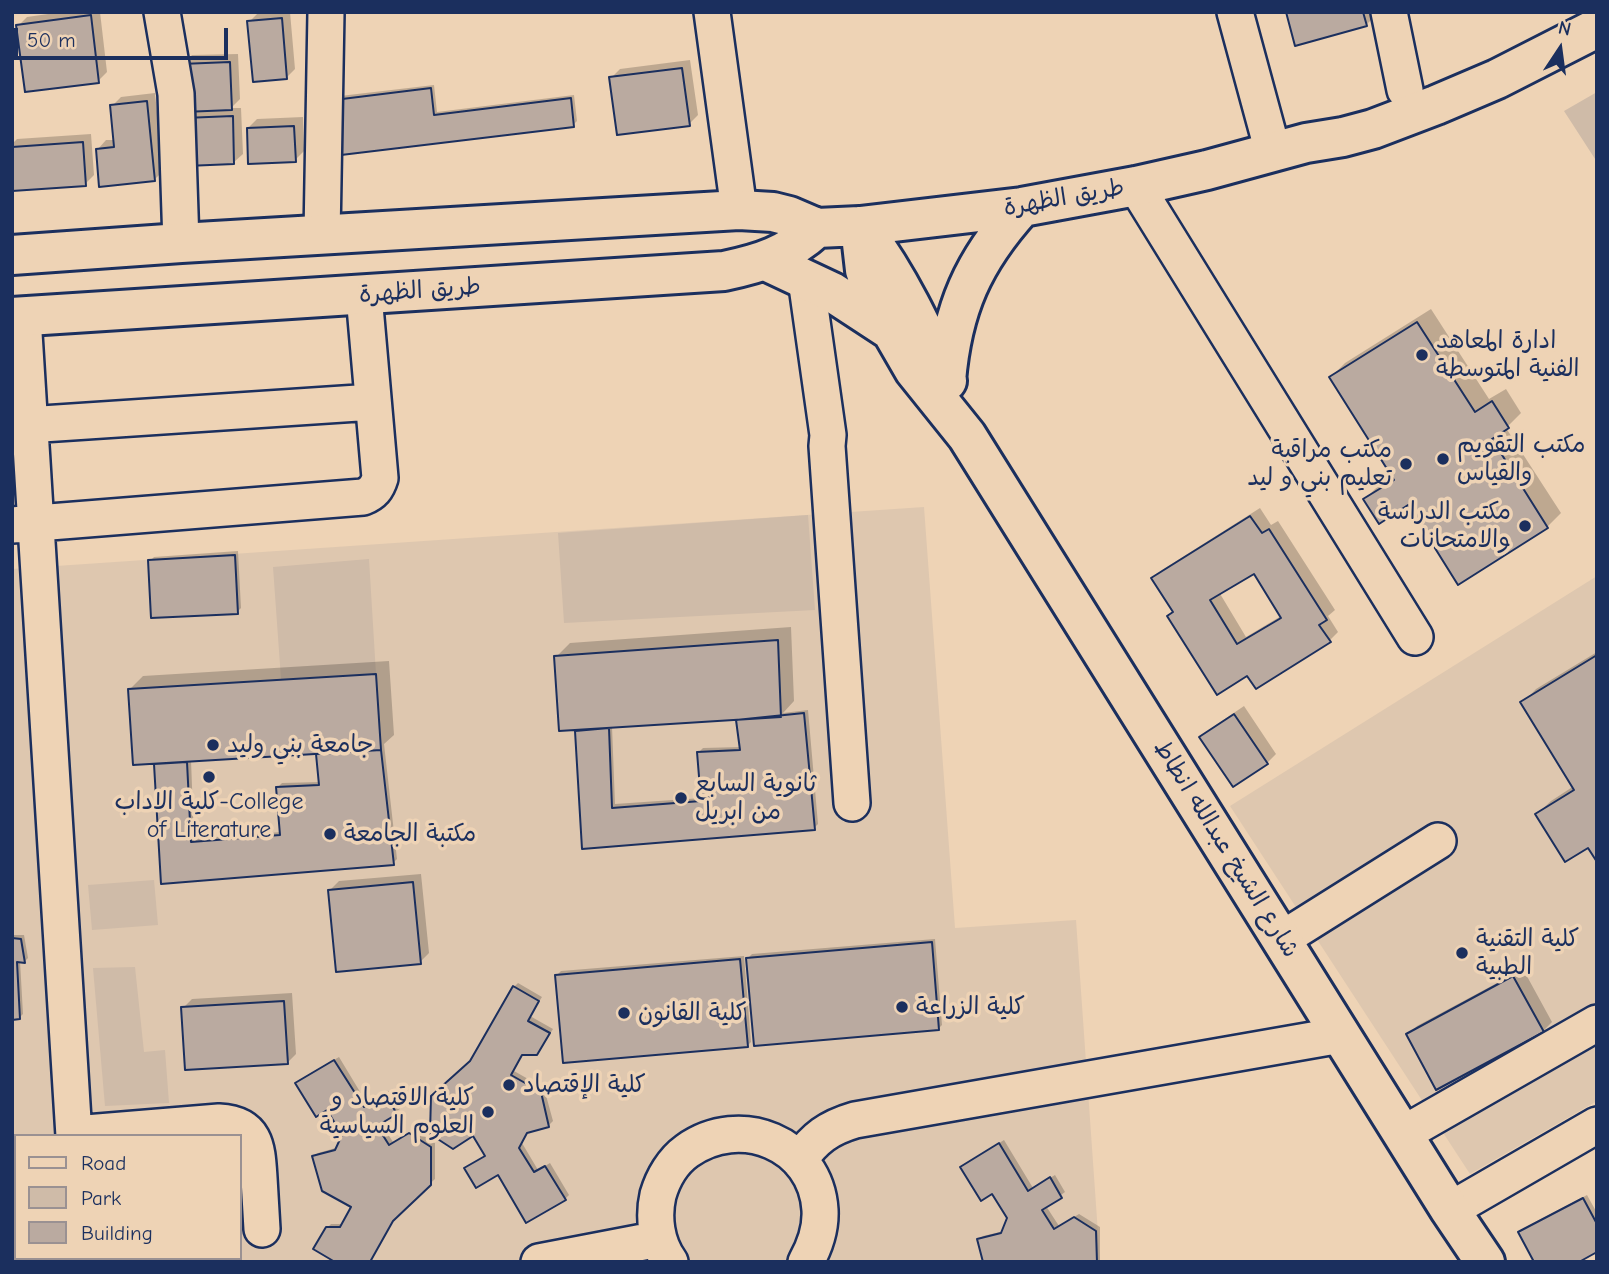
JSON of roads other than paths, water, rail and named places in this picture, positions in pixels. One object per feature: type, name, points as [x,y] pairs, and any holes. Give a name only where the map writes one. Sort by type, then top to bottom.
[{"type":"main road","name":"طريق الظهرة","points":[[1290,147],[1366,104],[1494,55],[1583,12]]},
{"type":"main road","name":"طريق الظهرة","points":[[12,255],[739,210],[781,214],[817,228],[860,226],[1022,207],[1136,186],[1363,131],[1436,105],[1497,79],[1597,28]]},
{"type":"main road","points":[[946,381],[951,340],[962,300],[973,274],[1003,228],[1022,207]]},
{"type":"main road","name":"شارع الشيخ عبدالله انطاط","points":[[860,226],[870,288],[877,306],[914,370],[967,436],[1485,1262]]},
{"type":"main road","name":"شارع الشيخ عبدالله انطاط","points":[[860,226],[896,277],[946,381],[967,436]]},
{"type":"main road","name":"طريق الظهرة","points":[[18,317],[724,271],[766,261],[785,253],[817,228]]},
{"type":"main road","points":[[766,261],[842,299],[892,332]]},
{"type":"street","points":[[162,12],[176,94],[181,243]]},
{"type":"street","points":[[322,235],[326,12]]},
{"type":"street","points":[[712,12],[739,210]]},
{"type":"street","points":[[1235,12],[1290,147]]},
{"type":"street","points":[[1389,12],[1405,90]]},
{"type":"street","points":[[1136,186],[1415,637]]},
{"type":"street","points":[[806,279],[828,435],[852,803]]},
{"type":"street","points":[[24,524],[363,497],[369,494],[375,489],[380,478],[364,295]]},
{"type":"street","points":[[18,317],[24,524],[74,1134]]},
{"type":"street","points":[[21,425],[373,402]]},
{"type":"street","points":[[1282,939],[1438,842]]},
{"type":"street","points":[[1403,1134],[1597,1023]]},
{"type":"street","points":[[799,1160],[822,1134],[855,1120],[1342,1035]]},
{"type":"street","points":[[85,1134],[219,1122],[239,1126],[247,1131],[257,1147],[262,1229]]},
{"type":"street","points":[[1450,1210],[1597,1125]]},
{"type":"street","points":[[539,1262],[664,1251],[655,1221],[656,1203],[661,1185],[670,1169],[681,1155],[696,1144],[732,1133],[750,1134],[785,1147],[799,1160],[809,1175],[820,1210],[815,1246],[806,1262]]},
{"type":"place","name":"ادارة المعاهد الفنية المتوسطة","points":[[1422,355]]},
{"type":"place","name":"مكتب التقويم والقياس","points":[[1443,459]]},
{"type":"place","name":"مكتب مراقبة تعليم بني و ليد","points":[[1406,464]]},
{"type":"place","name":"مكتب الدراسة والامتحانات","points":[[1525,526]]},
{"type":"place","name":"جامعة بني وليد","points":[[213,745]]},
{"type":"place","name":"كلية الاداب-College of Literature","points":[[209,777]]},
{"type":"place","name":"ثانوية السابع من ابريل","points":[[681,798]]},
{"type":"place","name":"مكتبة الجامعة","points":[[330,834]]},
{"type":"place","name":"كلية التقنية الطبية","points":[[1462,953]]},
{"type":"place","name":"كلية الزراعة","points":[[902,1007]]},
{"type":"place","name":"كلية القانون","points":[[624,1013]]},
{"type":"place","name":"كلية الإقتصاد","points":[[509,1085]]},
{"type":"place","name":"كلية الاقتصاد و العلوم السياسية","points":[[488,1112]]}]
